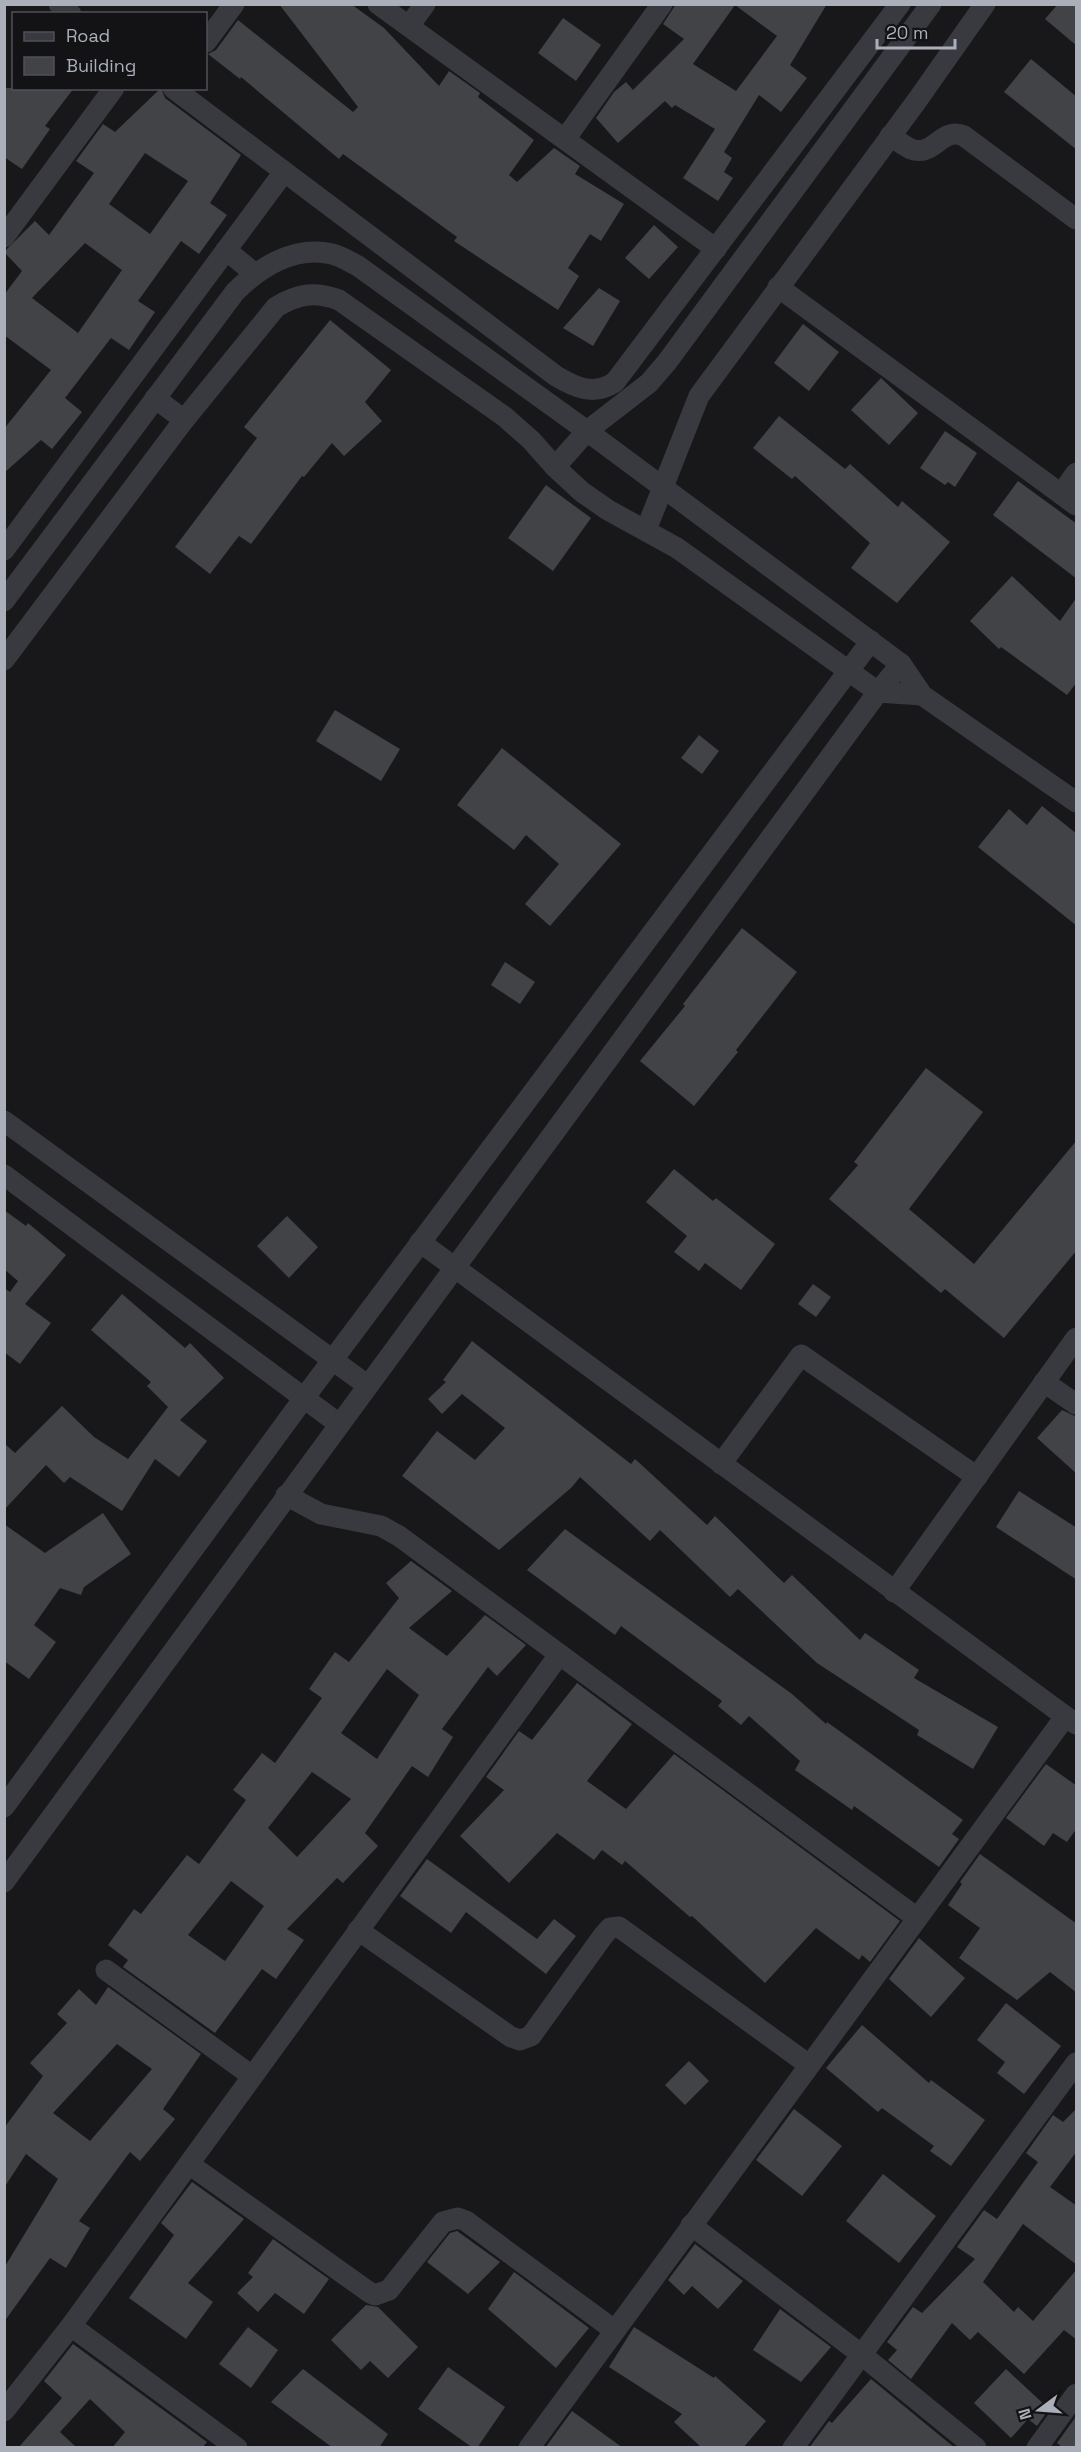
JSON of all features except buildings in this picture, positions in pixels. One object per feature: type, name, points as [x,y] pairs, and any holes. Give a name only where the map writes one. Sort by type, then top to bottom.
[{"type":"street","points":[[207,41],[234,4]]},
{"type":"street","points":[[378,4],[716,249]]},
{"type":"street","points":[[408,27],[425,4]]},
{"type":"street","points":[[565,138],[662,4]]},
{"type":"street","points":[[176,90],[556,376],[577,388],[595,390],[607,388],[615,382],[900,4]]},
{"type":"street","points":[[555,467],[587,431],[649,383],[667,362],[931,4]]},
{"type":"street","points":[[646,530],[699,396],[985,4]]},
{"type":"street","points":[[8,226],[112,90]]},
{"type":"street","points":[[890,136],[910,149],[919,151],[927,149],[950,134],[957,133],[964,136],[1077,219]]},
{"type":"street","points":[[4,550],[284,172]]},
{"type":"street","points":[[226,250],[254,273]]},
{"type":"street","points":[[4,601],[235,292],[254,273],[278,260],[308,252],[333,254],[358,266],[587,431],[872,641],[901,664],[922,695],[1077,802]]},
{"type":"street","points":[[396,293],[415,270]]},
{"type":"street","points":[[778,287],[1069,500],[1077,473]]},
{"type":"street","points":[[4,660],[184,420],[276,307],[291,298],[307,294],[324,294],[339,300],[505,417],[582,492],[608,510],[677,548],[878,692],[922,695]]},
{"type":"street","points":[[155,398],[184,420]]},
{"type":"street","points":[[4,1807],[420,1242],[872,641]]},
{"type":"street","points":[[4,1882],[367,1385],[456,1269],[878,692],[901,664]]},
{"type":"street","points":[[4,1121],[367,1385]]},
{"type":"street","points":[[4,1175],[339,1424]]},
{"type":"street","points":[[420,1242],[1071,1721],[917,1918],[529,2448]]},
{"type":"street","points":[[894,1592],[1077,1338]]},
{"type":"street","points":[[721,1464],[801,1356],[976,1477]]},
{"type":"street","points":[[1044,1382],[1077,1404]]},
{"type":"street","points":[[286,1495],[321,1514],[381,1526],[399,1536],[917,1918]]},
{"type":"street","points":[[4,2411],[71,2326],[559,1654]]},
{"type":"street","points":[[358,1930],[511,2037],[520,2040],[531,2036],[610,1928],[619,1927],[809,2065]]},
{"type":"street","points":[[106,1970],[252,2076]]},
{"type":"street","points":[[794,2448],[1077,2063]]},
{"type":"street","points":[[189,2164],[375,2295],[388,2290],[443,2222],[458,2218],[466,2221],[614,2330]]},
{"type":"street","points":[[691,2225],[862,2355],[976,2448]]},
{"type":"street","points":[[71,2326],[237,2448]]},
{"type":"street","points":[[1037,2448],[1077,2394]]}]
